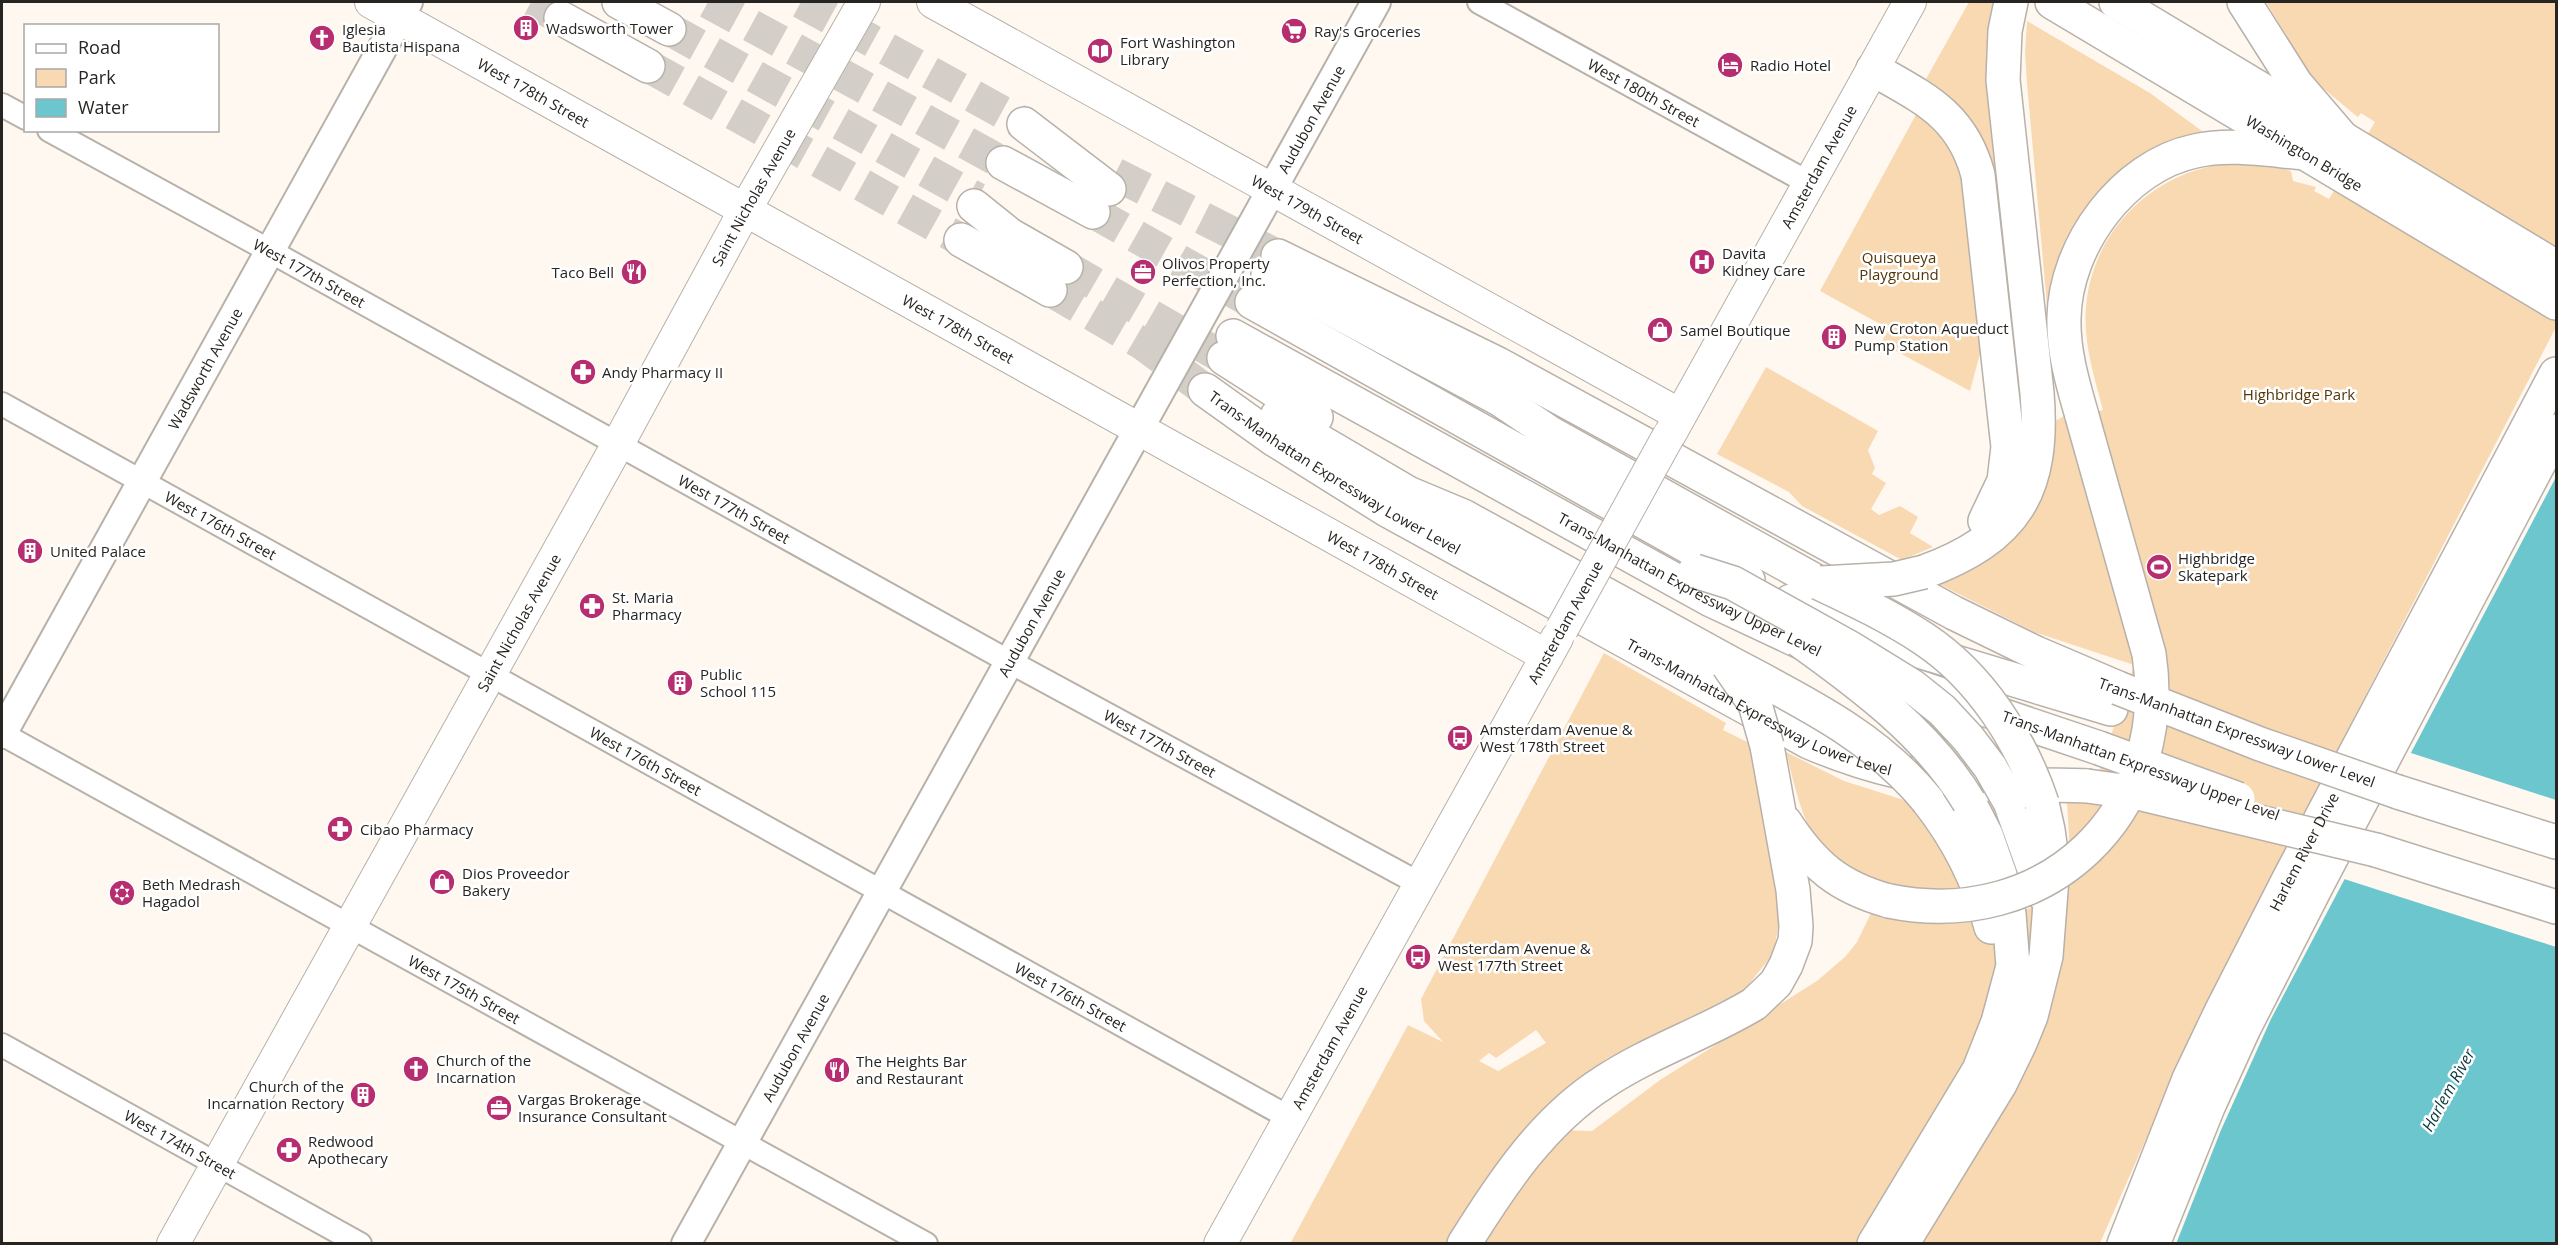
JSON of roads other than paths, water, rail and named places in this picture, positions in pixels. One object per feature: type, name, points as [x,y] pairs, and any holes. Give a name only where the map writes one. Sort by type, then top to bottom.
[{"type":"main road","name":"West 178th Street","points":[[371,2],[404,9],[745,210],[1139,430],[1554,642]]},
{"type":"main road","points":[[619,2],[669,29]]},
{"type":"main road","name":"Saint Nicholas Avenue","points":[[173,1244],[618,444],[745,210],[864,2]]},
{"type":"main road","name":"West 179th Street","points":[[933,2],[1271,189],[1675,425]]},
{"type":"main road","name":"Amsterdam Avenue","points":[[1220,1244],[1910,2]]},
{"type":"main road","points":[[1820,583],[1894,579],[1938,567],[1988,541],[1998,533],[2013,513],[2030,480],[2038,447],[2037,393],[2003,80],[2005,31],[2011,2]]},
{"type":"main road","name":"Washington Bridge","points":[[2052,2],[2325,153],[2556,267]]},
{"type":"main road","name":"Washington Bridge","points":[[2116,2],[2325,153],[2556,303]]},
{"type":"main road","points":[[1780,816],[1808,855],[1827,872],[1850,887],[1889,901],[1931,907],[1964,906],[2002,898],[2048,878],[2073,861],[2105,829],[2122,805],[2140,771],[2153,716],[2149,654],[2082,416],[2066,350],[2065,300],[2079,255],[2097,223],[2114,201],[2153,168],[2194,151],[2229,147],[2325,153],[2290,77],[2244,2]]},
{"type":"main road","points":[[561,18],[648,66]]},
{"type":"main road","points":[[1873,69],[1933,103],[1952,121],[1967,144],[1978,175],[2007,440],[2007,466],[2000,493],[1990,513],[1938,567]]},
{"type":"main road","points":[[1003,163],[1106,192],[1024,124]]},
{"type":"main road","points":[[961,240],[1063,269],[1010,236],[976,203]]},
{"type":"main road","points":[[1266,277],[1491,394],[1550,433],[1914,633],[1957,666],[1981,693],[2012,735],[2028,767],[2026,803]]},
{"type":"main road","name":"Trans-Manhattan Expressway Lower Level","points":[[1266,277],[1506,368],[1954,613],[2036,653],[2114,699],[2260,744],[2398,792],[2556,842]]},
{"type":"main road","name":"Trans-Manhattan Expressway Upper Level","points":[[1266,277],[1746,579],[1797,604],[1899,645],[2114,699]]},
{"type":"main road","points":[[1219,365],[1463,516],[1854,732],[1888,759],[1928,801],[1947,828],[1999,917]]},
{"type":"main road","name":"Trans-Manhattan Expressway Lower Level","points":[[1219,365],[1275,440],[1387,510],[1809,742],[1867,764],[1932,778],[1987,784],[2087,786],[2138,793],[2376,850]]},
{"type":"main road","name":"Trans-Manhattan Expressway Upper Level","points":[[1219,365],[1678,582],[1767,628],[1860,667],[2099,748],[2376,850]]},
{"type":"main road","name":"Harlem River Drive","points":[[2124,1244],[2189,1079],[2232,991],[2556,374]]},
{"type":"main road","name":"Harlem River Drive","points":[[2153,1244],[2208,1107],[2249,1018],[2556,431]]},
{"type":"main road","points":[[1618,528],[1695,571],[1727,597],[1796,638],[1871,695],[1925,745],[1951,775],[1969,802],[1996,861],[2003,1006],[1996,1030],[1979,1070],[1874,1244]]},
{"type":"main road","points":[[1695,571],[1733,583],[1871,660],[1912,687],[1942,710],[2048,830],[2053,865],[2044,968],[2020,1043],[1983,1113],[1902,1244]]},
{"type":"main road","points":[[1464,1244],[1511,1172],[1548,1129],[1577,1101],[1632,1065],[1742,1011],[1762,998],[1776,983],[1793,949],[1796,926],[1794,899],[1767,746],[1755,704],[1723,659]]},
{"type":"main road","points":[[2376,850],[2550,905]]},
{"type":"street","name":"Audubon Avenue","points":[[686,1244],[1376,2]]},
{"type":"street","name":"West 180th Street","points":[[1479,2],[1809,183]]},
{"type":"street","name":"Wadsworth Avenue","points":[[2,734],[404,9]]},
{"type":"street","points":[[2,105],[24,117]]},
{"type":"street","name":"West 177th Street","points":[[53,132],[1010,662],[1420,884]]},
{"type":"street","name":"West 176th Street","points":[[2,404],[1290,1118]]},
{"type":"street","name":"West 175th Street","points":[[2,734],[351,924],[926,1244]]},
{"type":"street","name":"West 174th Street","points":[[2,1045],[360,1244]]},
{"type":"water","name":"Harlem River","points":[[2556,477],[2556,1243],[2176,1244],[2221,1130],[2271,1019]]},
{"type":"tunnel","points":[[531,2],[561,18]]},
{"type":"tunnel","points":[[708,2],[1003,163]]},
{"type":"tunnel","points":[[801,2],[1024,124]]},
{"type":"tunnel","points":[[669,29],[977,199]]},
{"type":"tunnel","points":[[648,66],[961,240]]},
{"type":"tunnel","points":[[1115,174],[1278,256]]},
{"type":"tunnel","points":[[1093,212],[1252,302]]},
{"type":"tunnel","points":[[1066,267],[1224,358]]},
{"type":"tunnel","points":[[1050,290],[1143,344],[1205,390]]},
{"type":"place","name":"Wadsworth Tower","points":[[526,28]]},
{"type":"place","name":"Ray's Groceries","points":[[1294,31]]},
{"type":"place","name":"Iglesia Bautista Hispana","points":[[322,38]]},
{"type":"place","name":"Fort Washington Library","points":[[1100,51]]},
{"type":"place","name":"Radio Hotel","points":[[1730,65]]},
{"type":"place","name":"Davita Kidney Care","points":[[1702,262]]},
{"type":"place","name":"Taco Bell","points":[[634,272]]},
{"type":"place","name":"Olivos Property Perfection, Inc.","points":[[1143,272]]},
{"type":"place","name":"Samel Boutique","points":[[1660,330]]},
{"type":"place","name":"New Croton Aqueduct Pump Station","points":[[1834,337]]},
{"type":"place","name":"Andy Pharmacy II","points":[[583,372]]},
{"type":"place","name":"United Palace","points":[[30,551]]},
{"type":"place","name":"Highbridge Skatepark","points":[[2159,567]]},
{"type":"place","name":"St. Maria Pharmacy","points":[[592,606]]},
{"type":"place","name":"Public School 115","points":[[680,683]]},
{"type":"place","name":"Amsterdam Avenue & West 178th Street","points":[[1460,738]]},
{"type":"place","name":"Cibao Pharmacy","points":[[340,829]]},
{"type":"place","name":"Dios Proveedor Bakery","points":[[442,882]]},
{"type":"place","name":"Beth Medrash Hagadol","points":[[122,893]]},
{"type":"place","name":"Amsterdam Avenue & West 177th Street","points":[[1418,957]]},
{"type":"place","name":"Church of the Incarnation","points":[[416,1069]]},
{"type":"place","name":"The Heights Bar and Restaurant","points":[[837,1070]]},
{"type":"place","name":"Church of the Incarnation Rectory","points":[[363,1095]]},
{"type":"place","name":"Vargas Brokerage Insurance Consultant","points":[[499,1108]]},
{"type":"place","name":"Redwood Apothecary","points":[[289,1150]]},
{"type":"park label","name":"Quisqueya Playground","points":[[1899,266]]},
{"type":"park label","name":"Highbridge Park","points":[[2299,394]]}]
